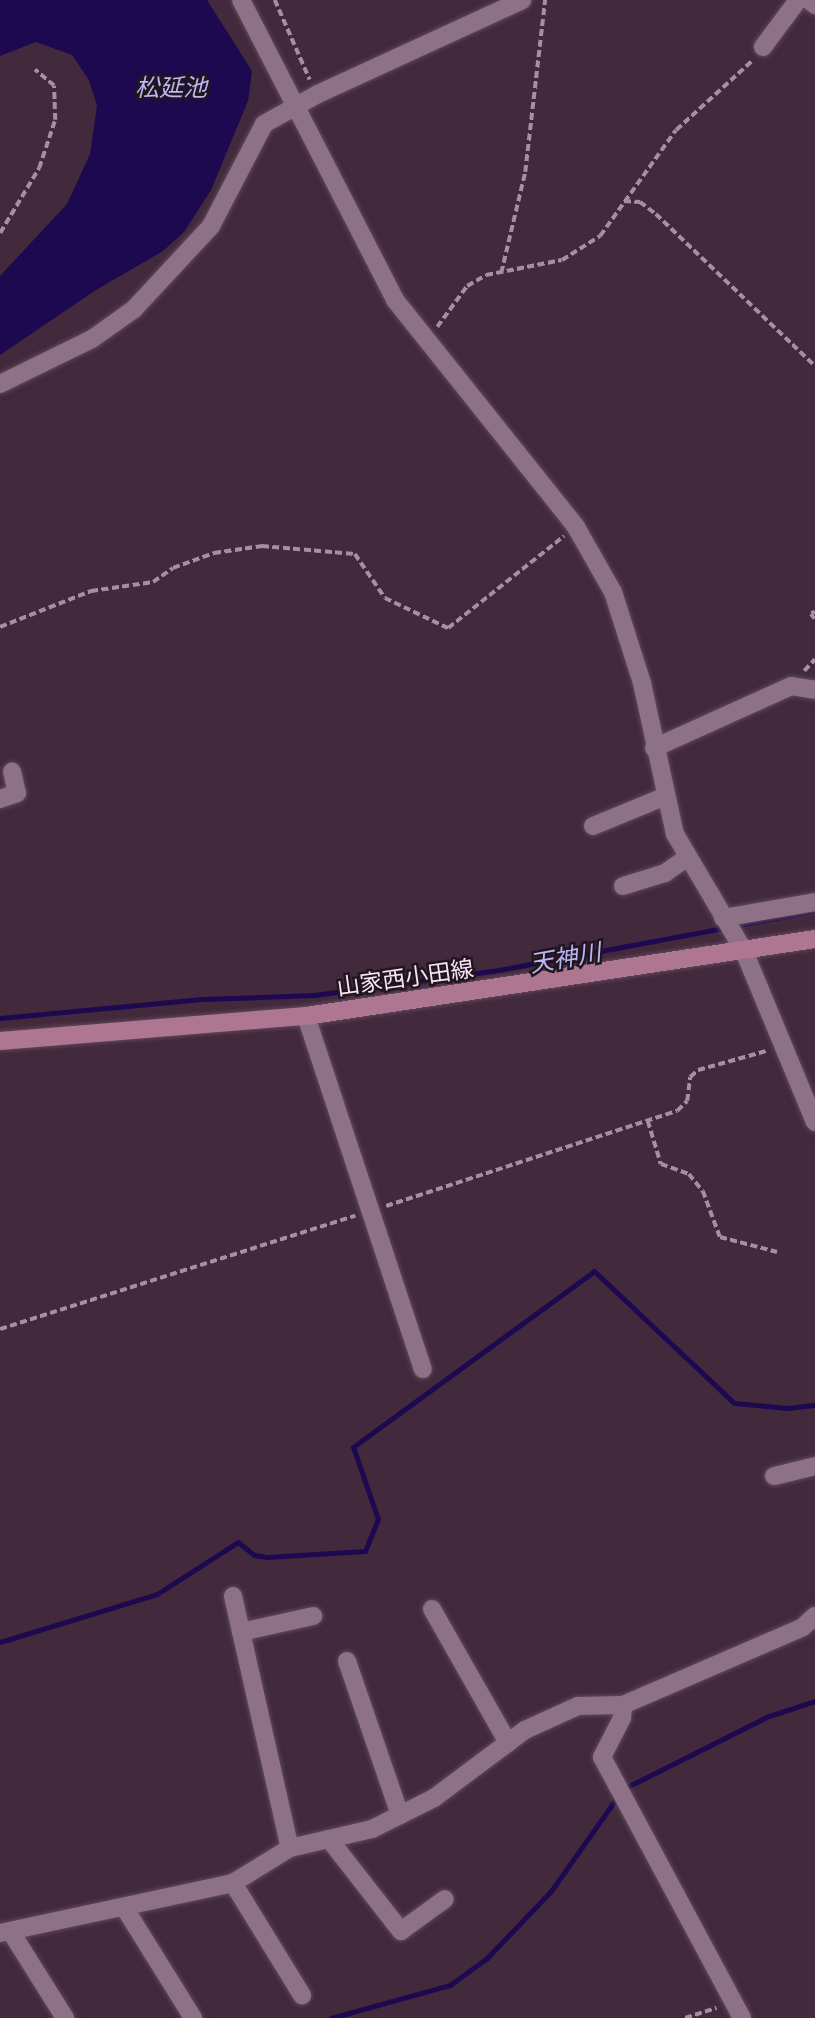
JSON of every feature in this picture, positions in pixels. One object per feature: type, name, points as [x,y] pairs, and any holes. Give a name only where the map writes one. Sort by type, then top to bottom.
[{"type":"main road","name":"山家西小田線","points":[[0,1041],[306,1016],[815,939]]},
{"type":"street","points":[[241,0],[299,108],[395,300],[576,527],[613,592],[642,683],[654,748],[675,834],[744,951],[783,1038],[815,1122]]},
{"type":"street","points":[[0,384],[93,340],[134,309],[211,226],[264,124],[299,108],[318,94],[522,0]]},
{"type":"street","points":[[763,47],[797,0]]},
{"type":"street","points":[[809,0],[815,5]]},
{"type":"street","points":[[654,748],[791,686],[815,690]]},
{"type":"street","points":[[0,799],[18,793],[12,772]]},
{"type":"street","points":[[593,826],[666,796]]},
{"type":"street","points":[[623,886],[665,873],[688,858]]},
{"type":"street","points":[[723,918],[815,902]]},
{"type":"street","points":[[306,1016],[423,1369]]},
{"type":"street","points":[[774,1476],[815,1466]]},
{"type":"street","points":[[233,1596],[290,1848]]},
{"type":"street","points":[[432,1609],[508,1743]]},
{"type":"street","points":[[241,1632],[313,1616]]},
{"type":"street","points":[[65,2018],[5,1932],[233,1883],[290,1848],[372,1829],[434,1798],[508,1743],[578,1706],[623,1705],[803,1626],[815,1616]]},
{"type":"street","points":[[347,1661],[400,1815]]},
{"type":"street","points":[[623,1705],[622,1718],[602,1757],[737,2010]]},
{"type":"street","points":[[329,1839],[401,1931],[445,1899]]},
{"type":"street","points":[[233,1883],[302,1996]]},
{"type":"street","points":[[124,1908],[193,2018]]},
{"type":"path","points":[[275,0],[318,94]]},
{"type":"path","points":[[501,273],[525,172],[545,0]]},
{"type":"path","points":[[427,339],[467,286],[486,275],[562,260],[600,236],[676,130],[745,70],[763,47]]},
{"type":"path","points":[[0,233],[39,168],[55,120],[54,86],[35,70]]},
{"type":"path","points":[[624,201],[640,202],[656,214],[815,366]]},
{"type":"path","points":[[0,627],[91,591],[153,582],[214,552],[262,546],[355,554],[385,598],[448,628],[576,527]]},
{"type":"path","points":[[815,612],[811,614],[815,618]]},
{"type":"path","points":[[0,1329],[677,1111],[687,1101],[690,1077],[698,1070],[773,1049],[783,1038]]},
{"type":"path","points":[[648,1121],[661,1164],[689,1174],[703,1191],[720,1237],[777,1252]]},
{"type":"path","points":[[685,2018],[737,2010]]},
{"type":"water","name":"松延池","points":[[0,0],[207,0],[252,71],[248,101],[211,190],[184,232],[163,251],[96,290],[0,355],[0,276],[67,204],[90,154],[97,106],[89,80],[72,55],[36,42],[0,56]]},
{"type":"waterway","name":"天神川","points":[[0,1018],[202,999],[314,995],[499,970],[815,911]]},
{"type":"waterway","points":[[0,1642],[157,1594],[238,1542],[254,1555],[267,1557],[365,1551],[378,1519],[353,1447],[594,1271],[734,1403],[787,1408],[815,1405]]},
{"type":"waterway","points":[[331,2018],[450,1985],[487,1958],[551,1891],[623,1789],[769,1716],[815,1701]]}]
